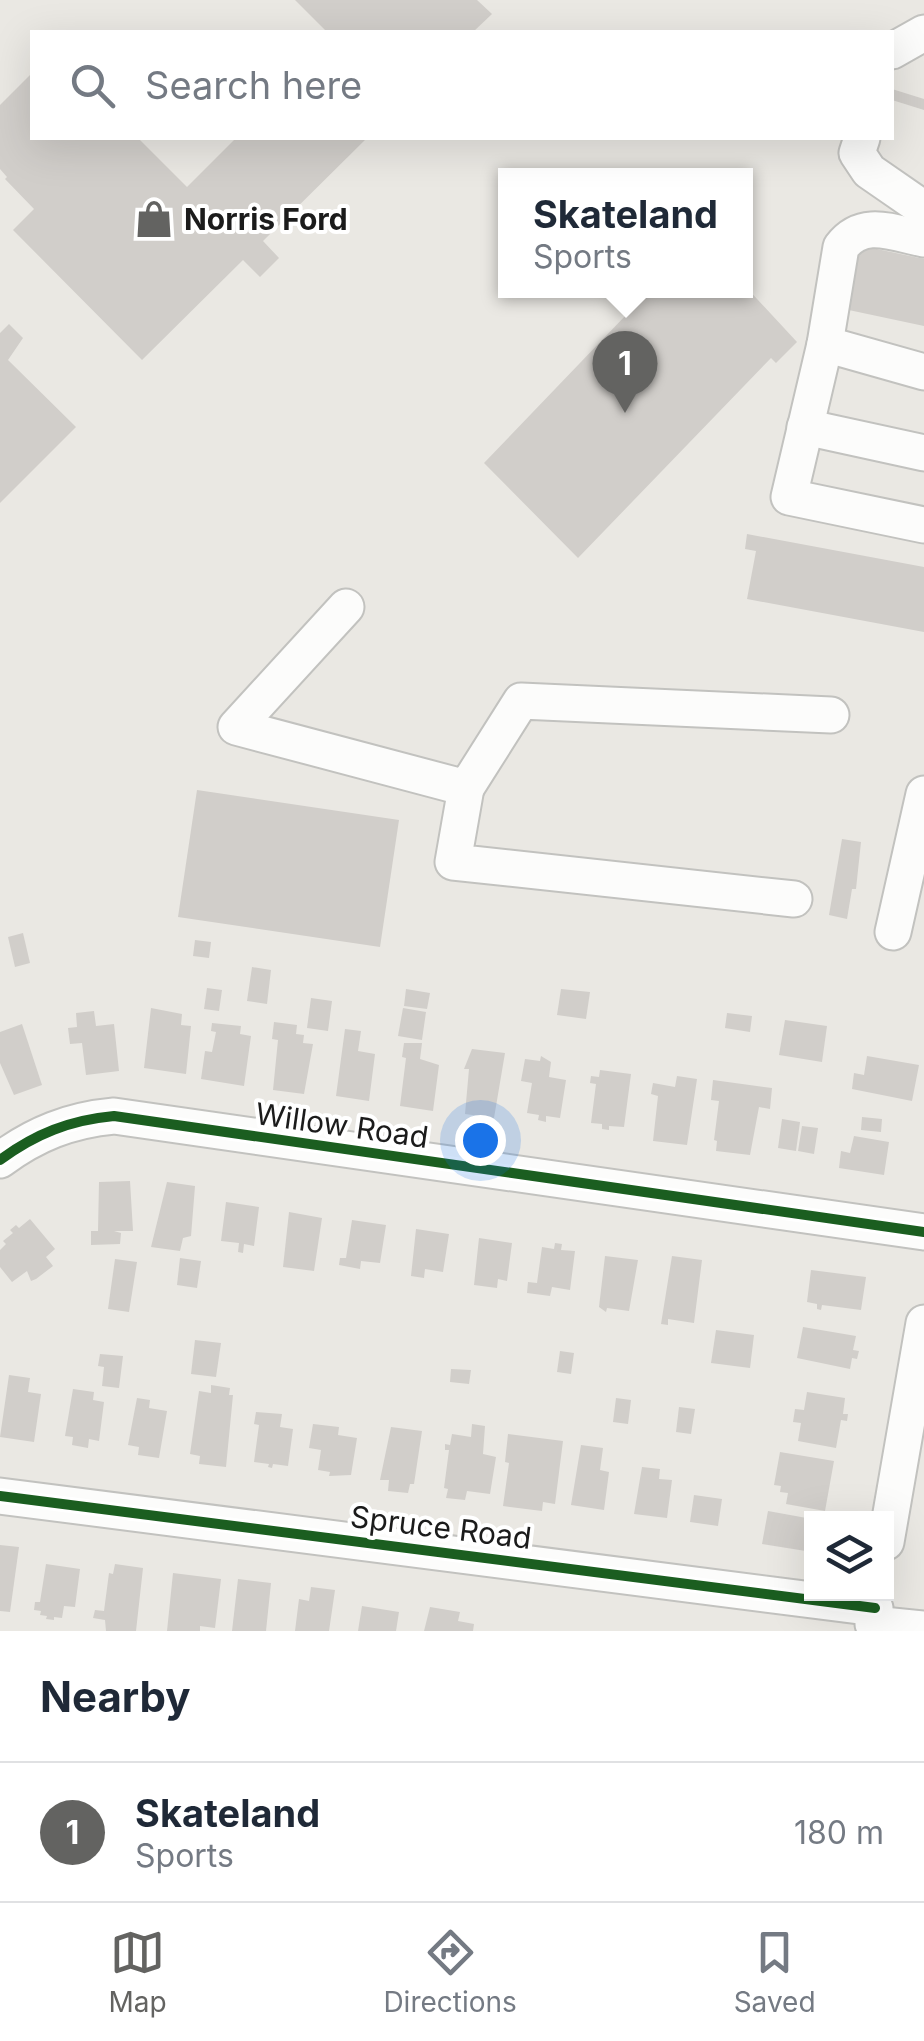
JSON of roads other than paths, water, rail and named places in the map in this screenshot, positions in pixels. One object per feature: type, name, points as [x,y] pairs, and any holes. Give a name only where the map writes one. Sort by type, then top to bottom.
[{"type":"street","points":[[894,50],[924,33]]},
{"type":"street","points":[[861,140],[857,154],[868,172],[924,209]]},
{"type":"street","points":[[924,239],[866,228],[850,234],[841,247],[825,344],[789,496],[924,525]]},
{"type":"street","points":[[825,344],[924,372]]},
{"type":"street","points":[[805,427],[924,453]]},
{"type":"street","points":[[346,607],[236,727],[466,788]]},
{"type":"street","points":[[794,900],[453,862],[466,788],[522,701],[831,715]]},
{"type":"street","points":[[893,932],[924,794]]},
{"type":"street","name":"Willow Road","points":[[0,1160],[30,1139],[64,1124],[114,1116],[924,1232]]},
{"type":"street","points":[[891,1511],[924,1324]]},
{"type":"street","name":"Spruce Road","points":[[0,1496],[874,1614],[924,1629]]},
{"type":"place","name":"Norris Ford","points":[[154,219]]},
{"type":"place","name":"Skateland","points":[[625,413]]}]
